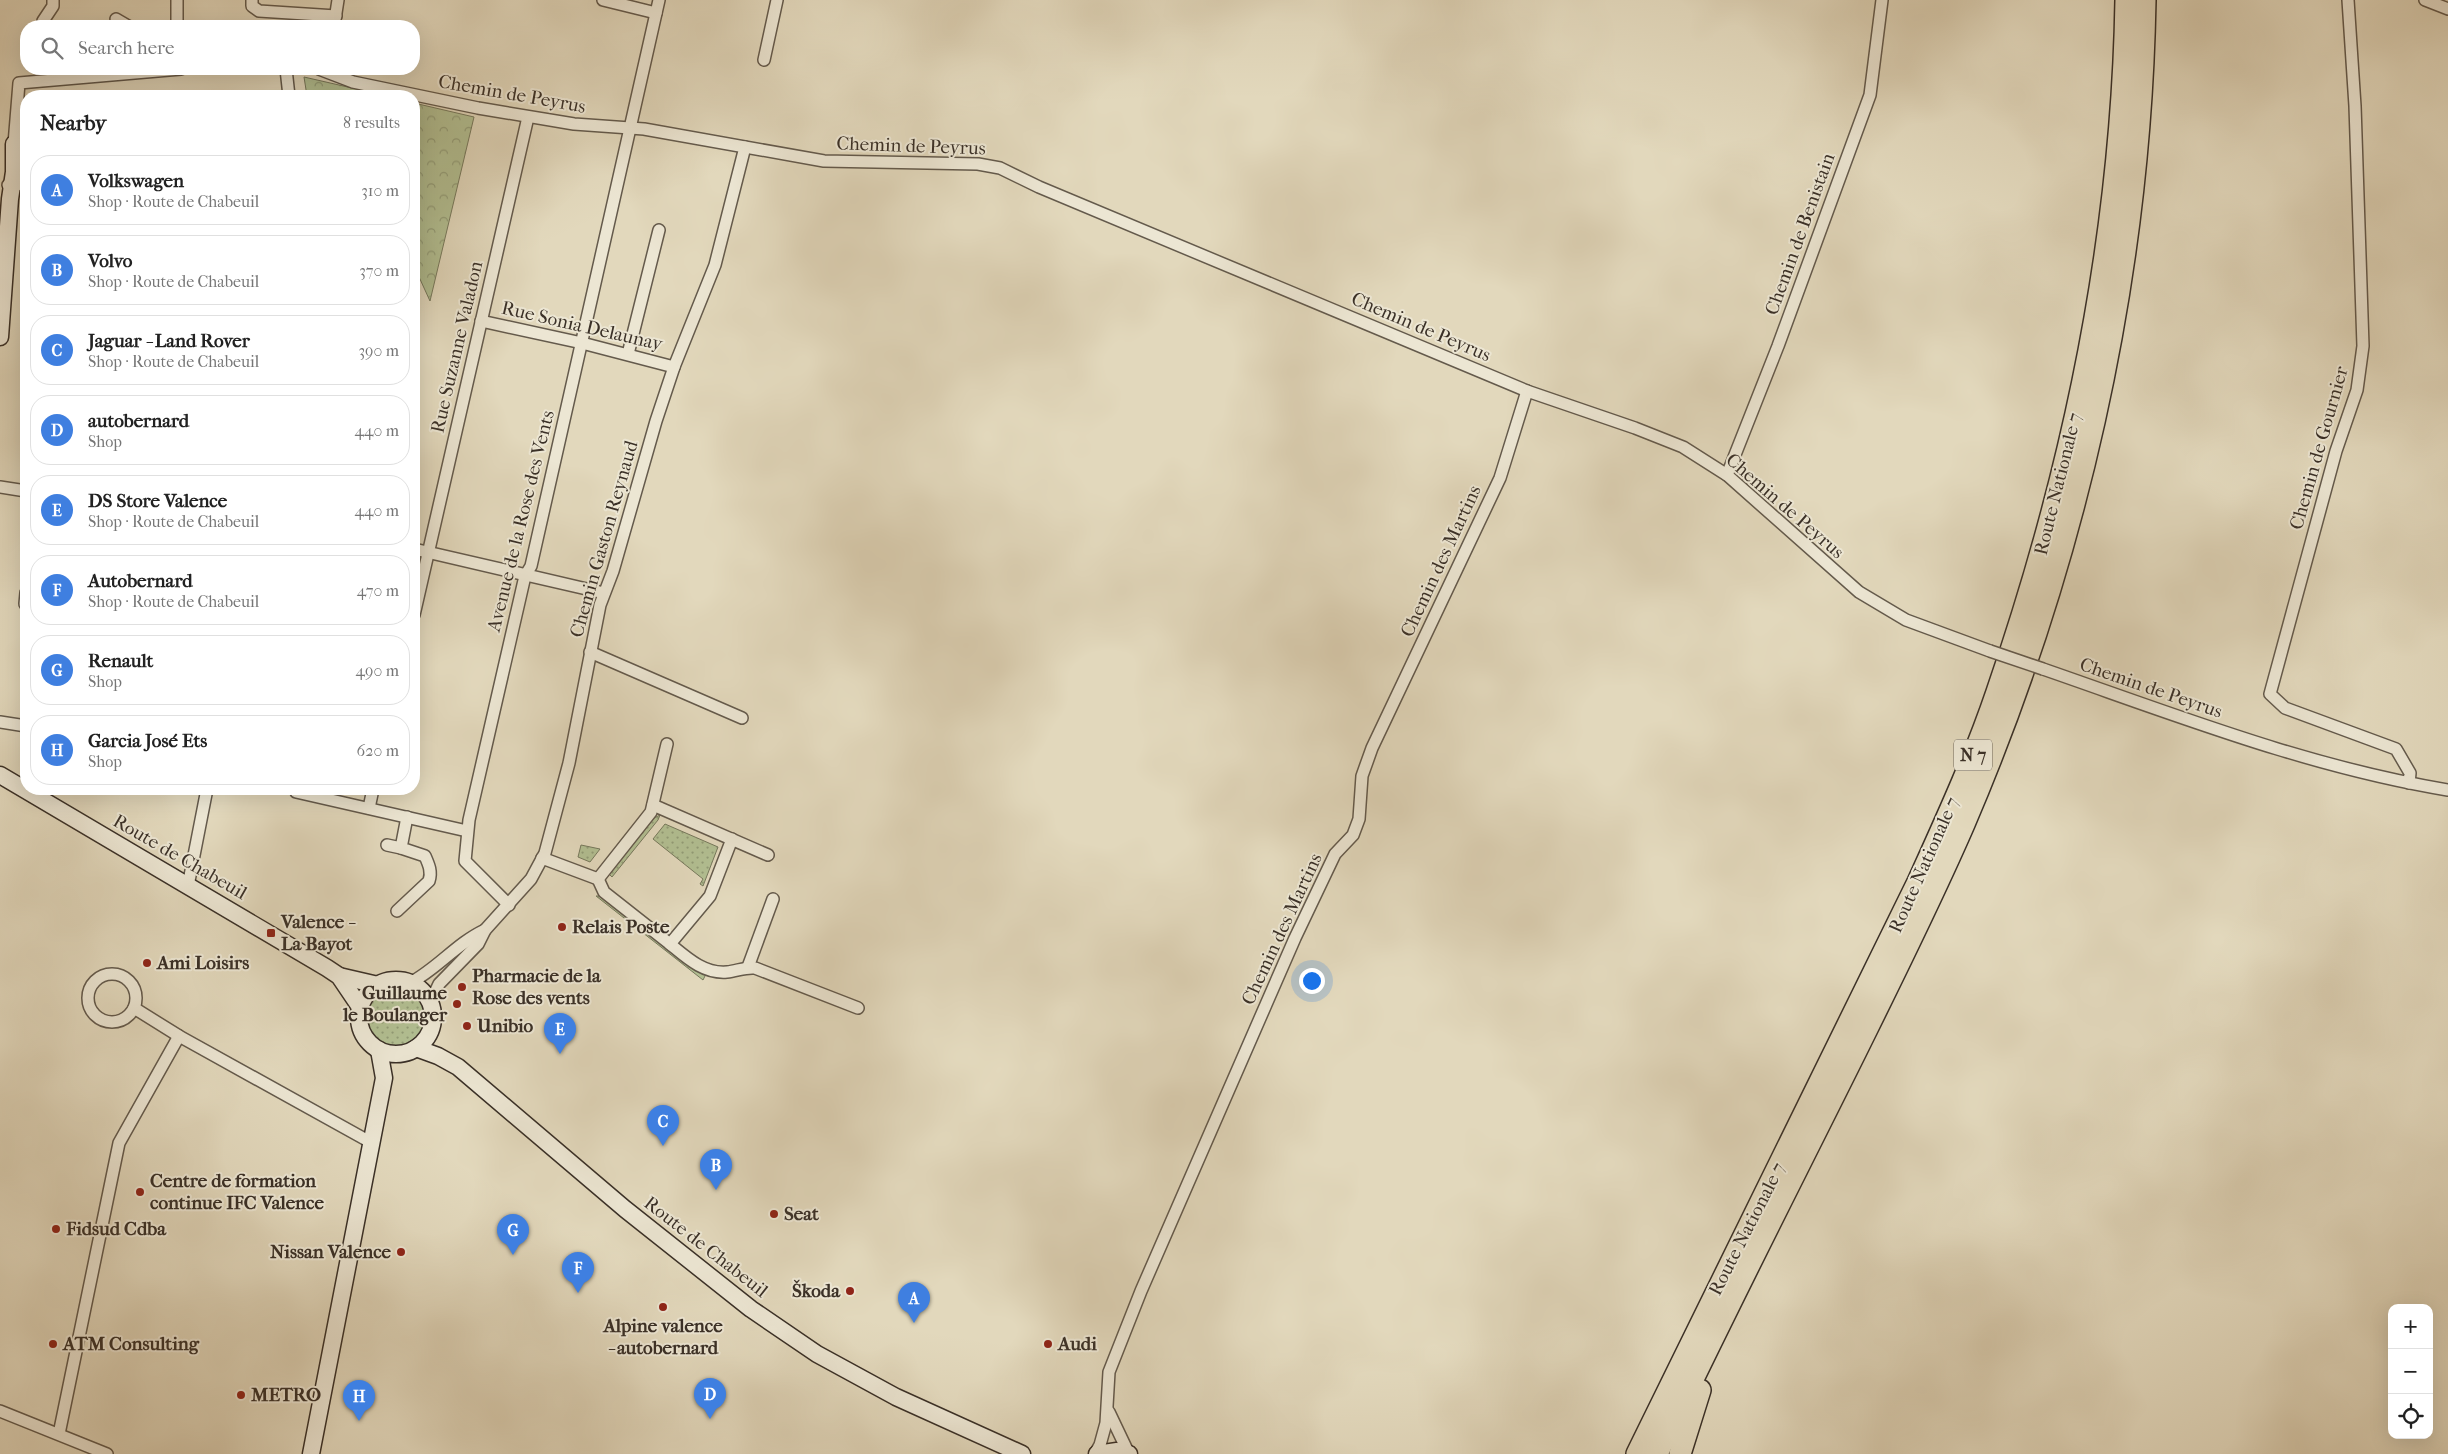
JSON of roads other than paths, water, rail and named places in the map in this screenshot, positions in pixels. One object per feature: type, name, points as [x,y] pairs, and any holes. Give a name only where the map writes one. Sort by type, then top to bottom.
[{"type":"highway","name":"Route Nationale 7","points":[[1637,1454],[1890,940],[1947,817],[1997,693],[2049,526],[2068,451],[2094,328],[2114,189],[2121,108],[2126,0]]},
{"type":"highway","name":"Route Nationale 7","points":[[1657,1454],[1936,888],[1991,759],[2038,628],[2061,553],[2087,453],[2112,328],[2132,187],[2139,116],[2145,0]]},
{"type":"highway","points":[[1680,1454],[1724,1316]]},
{"type":"main road","points":[[0,336],[14,188],[6,154]]},
{"type":"main road","name":"Route de Chabeuil","points":[[0,775],[20,787]]},
{"type":"main road","name":"Route de Chabeuil","points":[[34,795],[284,941],[339,976],[378,985]]},
{"type":"main road","name":"Route de Chabeuil","points":[[339,976],[360,1007]]},
{"type":"main road","points":[[399,980],[410,983],[425,995],[430,1003],[432,1021],[430,1030],[425,1039],[416,1048],[399,1054],[379,1050],[372,1046],[362,1032],[358,1016],[364,998],[378,985],[399,980]]},
{"type":"main road","name":"Route de Chabeuil","points":[[430,1030],[458,1067]]},
{"type":"main road","name":"Route de Chabeuil","points":[[416,1048],[438,1056],[458,1067],[633,1215],[752,1309],[817,1354],[880,1388],[1016,1452]]},
{"type":"main road","points":[[311,1454],[384,1078],[379,1050]]},
{"type":"main road","points":[[384,1078],[399,1054]]},
{"type":"main road","points":[[1096,1454],[1117,1451],[1129,1454]]},
{"type":"street","points":[[44,20],[54,6],[54,0]]},
{"type":"street","points":[[177,0],[177,20]]},
{"type":"street","points":[[252,0],[252,6],[259,11],[327,20]]},
{"type":"street","points":[[335,20],[338,0]]},
{"type":"street","points":[[603,0],[656,13]]},
{"type":"street","name":"Avenue de la Rose des Vents","points":[[509,905],[468,865],[465,855],[468,831],[525,576],[531,566],[659,0]]},
{"type":"street","points":[[764,60],[777,0]]},
{"type":"street","name":"Chemin de Benistain","points":[[1727,474],[1778,346],[1870,96],[1882,0]]},
{"type":"street","name":"Chemin de Gournier","points":[[2348,0],[2355,106],[2363,346],[2358,390],[2336,451],[2270,694],[2285,708],[2396,749],[2410,773],[2409,783]]},
{"type":"street","points":[[2425,0],[2448,9]]},
{"type":"street","points":[[6,154],[19,83],[112,75]]},
{"type":"street","points":[[287,75],[288,90]]},
{"type":"street","name":"Chemin de Peyrus","points":[[337,75],[352,82],[392,90]]},
{"type":"street","name":"Chemin de Peyrus","points":[[420,96],[528,117],[574,124],[631,129],[824,161],[978,164],[1000,168],[1039,187],[1527,391],[1635,428],[1683,447],[1727,474],[1858,592],[1906,620],[2267,747],[2346,769],[2448,790]]},
{"type":"street","name":"Rue Suzanne Valadon","points":[[420,588],[528,117]]},
{"type":"street","name":"Chemin Gaston Reynaud","points":[[430,1003],[439,984],[478,944],[485,930],[531,879],[542,858],[569,762],[590,652],[604,593],[613,571],[656,421],[674,367],[715,265],[745,147]]},
{"type":"street","points":[[628,354],[659,230]]},
{"type":"street","name":"Rue Sonia Delaunay","points":[[481,321],[582,343],[674,367]]},
{"type":"street","name":"Chemin des Martins","points":[[1096,1454],[1104,1435],[1109,1372],[1141,1291],[1295,938],[1335,854],[1352,835],[1356,827],[1359,819],[1362,776],[1372,748],[1500,478],[1527,391]]},
{"type":"street","points":[[0,487],[20,489]]},
{"type":"street","points":[[420,551],[604,593]]},
{"type":"street","points":[[590,652],[742,718]]},
{"type":"street","points":[[0,722],[20,725]]},
{"type":"street","points":[[598,879],[651,812],[667,744]]},
{"type":"street","points":[[188,886],[206,795]]},
{"type":"street","points":[[310,795],[468,831]]},
{"type":"street","points":[[369,808],[372,795]]},
{"type":"street","points":[[653,805],[768,854]]},
{"type":"street","points":[[401,848],[407,817]]},
{"type":"street","points":[[670,944],[710,896],[732,839]]},
{"type":"street","points":[[387,845],[425,856],[429,864],[429,881],[397,911]]},
{"type":"street","points":[[542,858],[598,879],[604,892],[703,968],[726,972],[748,967],[858,1008]]},
{"type":"street","points":[[748,967],[773,900]]},
{"type":"street","name":"Chemin Gaston Reynaud","points":[[410,983],[435,968],[471,937],[485,930]]},
{"type":"street","points":[[104,975],[120,975],[133,985],[136,1001],[134,1008],[123,1019],[116,1021],[101,1018],[90,1007],[89,1000],[92,985],[104,975]]},
{"type":"street","points":[[134,1008],[179,1036],[372,1142]]},
{"type":"street","points":[[59,1434],[119,1143],[179,1036]]},
{"type":"street","name":"Chemin des Martins","points":[[1106,1403],[1129,1454]]},
{"type":"street","points":[[0,1411],[107,1454]]},
{"type":"place","name":"Relais Poste","points":[[562,927]]},
{"type":"place","name":"Valence - La Bayot","points":[[271,933]]},
{"type":"place","name":"Ami Loisirs","points":[[147,963]]},
{"type":"place","name":"Pharmacie de la Rose des vents","points":[[462,987]]},
{"type":"place","name":"Guillaume le Boulanger","points":[[457,1004]]},
{"type":"place","name":"Unibio","points":[[467,1026]]},
{"type":"place","name":"DS Store Valence","points":[[560,1054]]},
{"type":"place","name":"Jaguar - Land Rover","points":[[663,1146]]},
{"type":"place","name":"Volvo","points":[[716,1190]]},
{"type":"place","name":"Centre de formation continue IFC Valence","points":[[140,1192]]},
{"type":"place","name":"Seat","points":[[774,1214]]},
{"type":"place","name":"Fidsud Cdba","points":[[56,1229]]},
{"type":"place","name":"Nissan Valence","points":[[401,1252]]},
{"type":"place","name":"Renault","points":[[513,1255]]},
{"type":"place","name":"Škoda","points":[[850,1291]]},
{"type":"place","name":"Autobernard","points":[[578,1293]]},
{"type":"place","name":"Alpine valence - autobernard","points":[[663,1307]]},
{"type":"place","name":"Volkswagen","points":[[914,1323]]},
{"type":"place","name":"ATM Consulting","points":[[53,1344]]},
{"type":"place","name":"Audi","points":[[1048,1344]]},
{"type":"place","name":"METRO","points":[[241,1395]]},
{"type":"place","name":"autobernard","points":[[710,1419]]},
{"type":"place","name":"Garcia José Ets","points":[[359,1421]]}]
